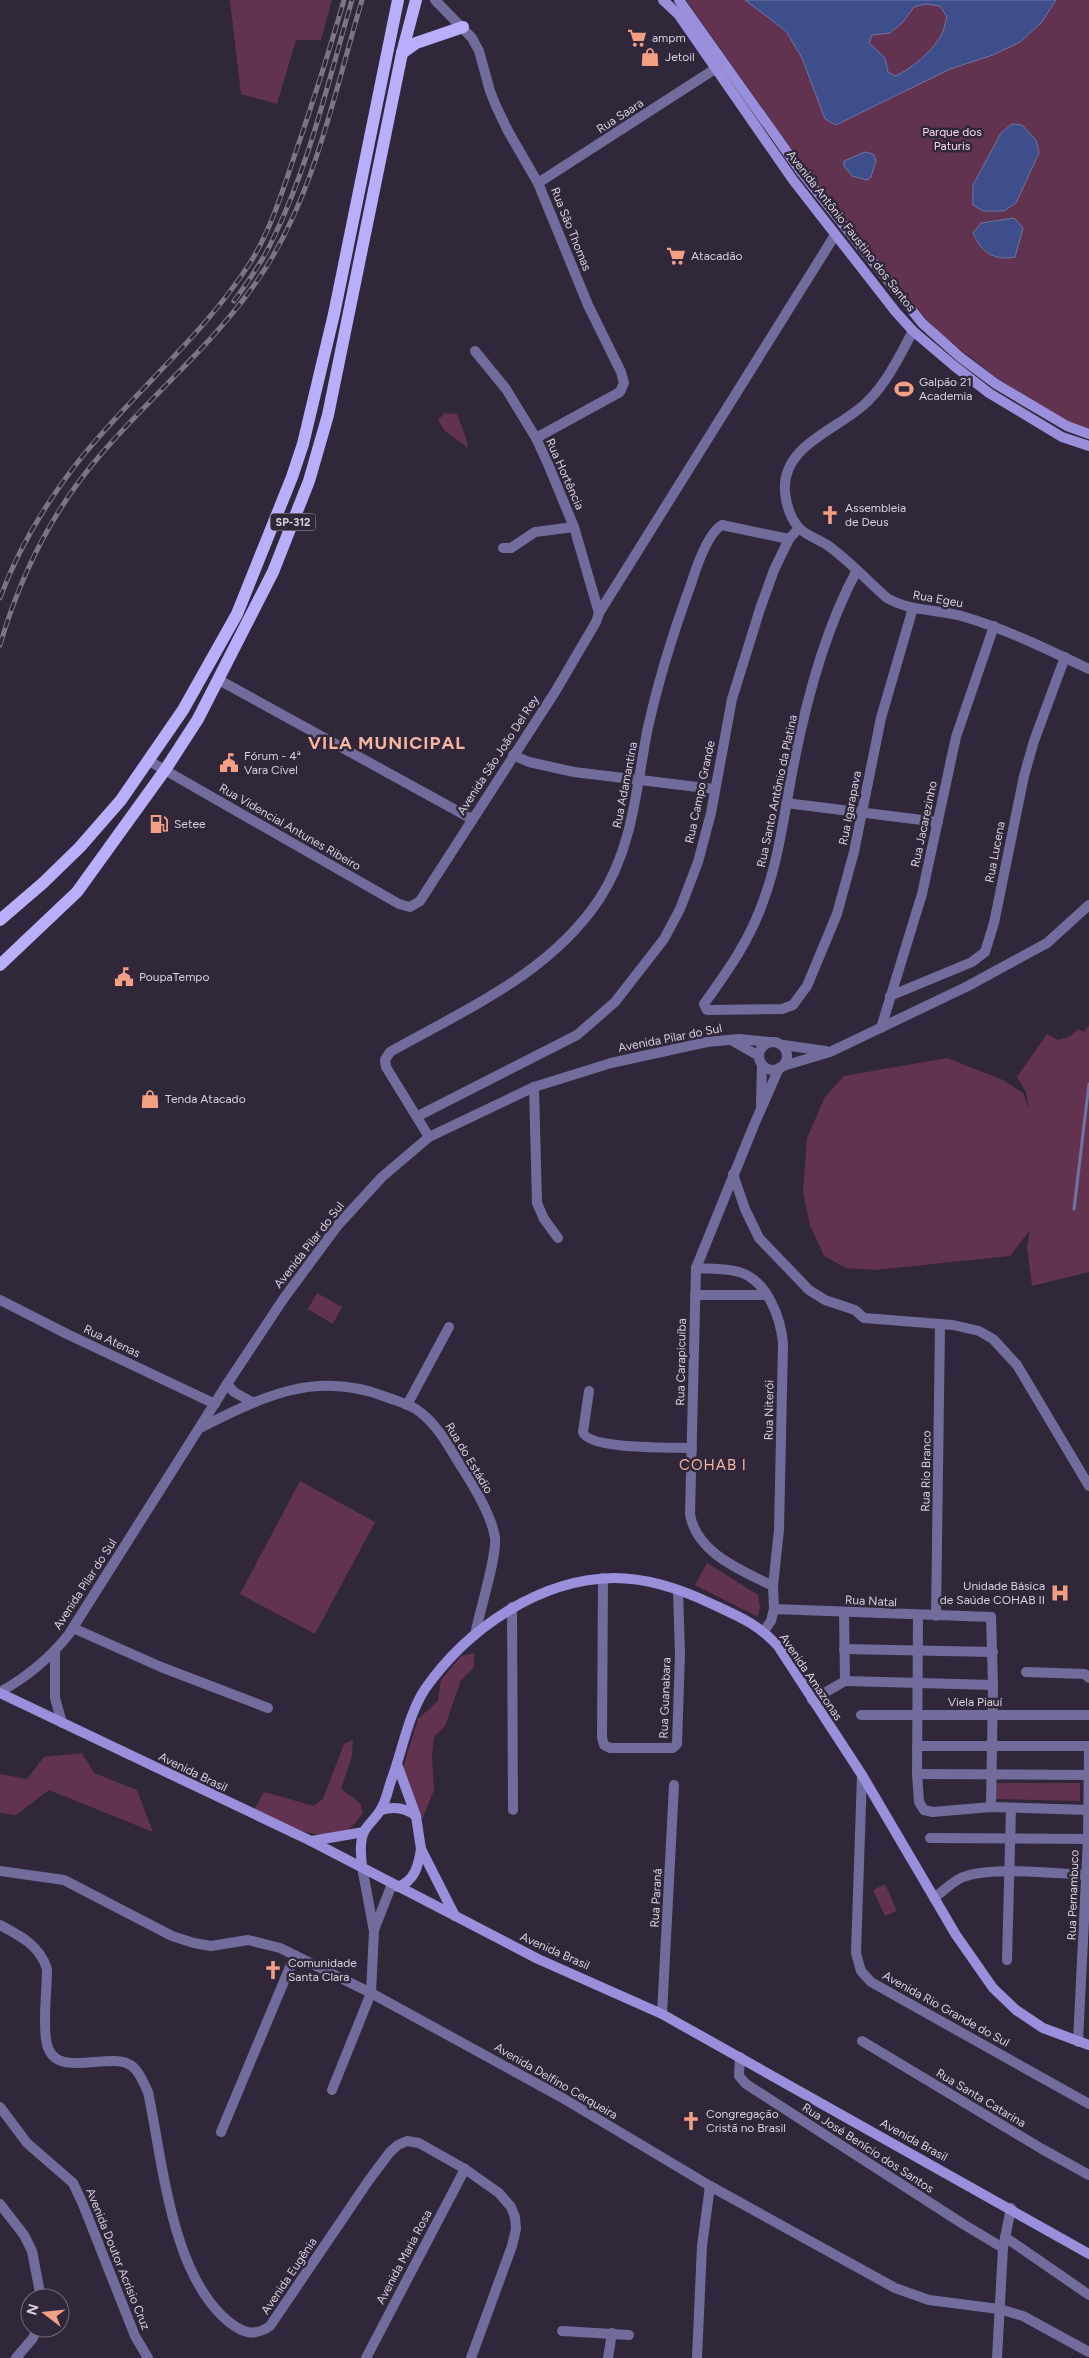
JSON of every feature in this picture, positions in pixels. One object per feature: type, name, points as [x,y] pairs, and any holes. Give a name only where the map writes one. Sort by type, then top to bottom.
[{"type":"main road","name":"SP-312","points":[[0,920],[80,847],[122,800],[184,710],[237,614],[292,477],[303,444],[334,314],[398,0]]},
{"type":"main road","name":"SP-312","points":[[0,965],[78,892],[165,770],[198,719],[273,572],[309,482],[337,376],[402,53],[416,0]]},
{"type":"main road","name":"Avenida Antônio Faustino dos Santos","points":[[663,0],[678,14],[793,180],[834,235],[913,331],[953,366],[990,393],[1062,436],[1089,446]]},
{"type":"main road","name":"Avenida Antônio Faustino dos Santos","points":[[679,0],[802,174],[922,323],[996,384],[1067,426],[1089,434]]},
{"type":"main road","points":[[402,53],[416,43],[463,27]]},
{"type":"main road","name":"Avenida Amazonas","points":[[364,1832],[381,1810],[412,1717],[424,1690],[474,1635],[512,1607],[532,1597],[566,1586],[604,1578],[640,1580],[678,1590],[751,1622],[764,1631],[778,1646],[862,1775],[956,1935],[993,1988],[1016,2010],[1043,2028],[1089,2045]]},
{"type":"main road","name":"Avenida Brasil","points":[[0,1692],[312,1841],[538,1959],[662,2014],[1011,2208],[1089,2254]]},
{"type":"main road","points":[[397,1764],[416,1816],[422,1849],[455,1916]]},
{"type":"main road","points":[[381,1810],[397,1807],[416,1816]]},
{"type":"main road","points":[[312,1841],[364,1832],[361,1852],[362,1867]]},
{"type":"main road","points":[[395,1886],[408,1883],[416,1872],[422,1849]]},
{"type":"street","name":"Rua São Thomas","points":[[435,0],[463,27],[479,51],[490,91],[508,131],[538,183],[588,305],[621,372],[624,382],[620,392],[536,438]]},
{"type":"street","name":"Rua Saara","points":[[538,183],[715,69]]},
{"type":"street","name":"Avenida São João Del Rey","points":[[420,901],[555,692],[597,618],[834,235]]},
{"type":"street","points":[[799,528],[786,502],[784,487],[789,468],[797,455],[820,434],[866,403],[880,389],[913,331]]},
{"type":"street","name":"Rua Hortência","points":[[475,351],[506,389],[536,438],[574,527],[597,618]]},
{"type":"street","name":"Rua Adamantina","points":[[418,1116],[386,1067],[385,1060],[390,1052],[530,972],[553,953],[578,927],[600,897],[614,872],[633,818],[649,726],[673,632],[696,568],[713,534],[722,525],[789,539]]},
{"type":"street","points":[[503,548],[512,548],[535,532],[574,527]]},
{"type":"street","name":"Rua Campo Grande","points":[[418,1116],[577,1035],[615,1002],[664,939],[680,909],[705,837],[737,683],[774,570],[789,539],[799,528]]},
{"type":"street","name":"Rua Egeu","points":[[799,528],[830,546],[887,598],[913,608],[964,616],[994,626],[1089,670]]},
{"type":"street","name":"Rua Santo Antônio da Platina","points":[[793,1005],[774,1010],[704,1009],[704,1004],[742,951],[761,906],[779,850],[796,749],[821,659],[836,614],[857,570]]},
{"type":"street","name":"Rua Igarapava","points":[[793,1005],[817,967],[837,914],[854,852],[882,718],[913,608]]},
{"type":"street","name":"Rua Jacarezinho","points":[[881,1028],[922,894],[956,737],[994,626]]},
{"type":"street","name":"Rua Lucena","points":[[890,996],[976,960],[985,952],[994,923],[1024,776],[1034,741],[1064,657]]},
{"type":"street","points":[[219,680],[472,819]]},
{"type":"street","points":[[513,755],[546,767],[714,789]]},
{"type":"street","name":"Rua Videncial Antunes Ribeiro","points":[[149,761],[399,904],[410,907],[420,901]]},
{"type":"street","points":[[786,804],[938,822]]},
{"type":"street","name":"Avenida Pilar do Sul","points":[[730,1039],[761,1060],[770,1070],[830,1052],[1016,961],[1047,943],[1089,905]]},
{"type":"street","name":"Avenida Pilar do Sul","points":[[0,1692],[23,1678],[55,1652],[73,1628],[227,1384],[284,1298],[338,1225],[382,1177],[429,1137],[534,1087],[645,1054],[730,1039],[770,1042],[830,1052]]},
{"type":"street","points":[[761,1060],[762,1047],[770,1042]]},
{"type":"street","points":[[781,1067],[787,1053],[783,1045]]},
{"type":"street","name":"Rua Carapicuíba","points":[[761,1060],[761,1108]]},
{"type":"street","name":"Rua Carapicuíba","points":[[773,1586],[732,1565],[710,1550],[694,1531],[690,1514],[696,1268],[733,1174],[781,1067]]},
{"type":"street","points":[[534,1087],[537,1202],[544,1218],[558,1238]]},
{"type":"street","points":[[418,1116],[429,1137]]},
{"type":"street","points":[[733,1174],[744,1209],[759,1238],[809,1290],[825,1300],[855,1310],[864,1318],[952,1326],[979,1331],[993,1339],[1017,1366],[1089,1486]]},
{"type":"street","name":"Rua Niterói","points":[[696,1268],[740,1272],[754,1280],[766,1295],[778,1316],[783,1344],[779,1530],[773,1586],[774,1609]]},
{"type":"street","points":[[695,1296],[766,1295]]},
{"type":"street","name":"Rua Atenas","points":[[0,1300],[215,1404]]},
{"type":"street","name":"Rua Rio Branco","points":[[936,1616],[940,1326]]},
{"type":"street","points":[[407,1405],[449,1327]]},
{"type":"street","points":[[227,1384],[234,1392],[252,1402]]},
{"type":"street","name":"Rua do Estádio","points":[[200,1428],[252,1402],[290,1388],[327,1385],[356,1388],[407,1405],[419,1411],[437,1428],[468,1477],[493,1530],[495,1549],[474,1635]]},
{"type":"street","points":[[589,1391],[583,1432],[589,1440],[605,1444],[692,1448]]},
{"type":"street","name":"Rua Guanabara","points":[[604,1578],[602,1738],[604,1745],[610,1748],[672,1748],[676,1744],[680,1654],[678,1590]]},
{"type":"street","points":[[512,1607],[513,1810]]},
{"type":"street","points":[[764,1631],[771,1622],[774,1609]]},
{"type":"street","name":"Rua Natal","points":[[774,1609],[918,1616],[991,1617],[993,1652]]},
{"type":"street","points":[[844,1612],[845,1681]]},
{"type":"street","points":[[918,1616],[919,1714],[916,1774],[919,1802],[924,1810],[933,1812],[991,1807],[1088,1810]]},
{"type":"street","points":[[73,1628],[161,1668],[268,1708]]},
{"type":"street","points":[[844,1649],[993,1652],[991,1807]]},
{"type":"street","points":[[55,1652],[55,1698],[62,1723]]},
{"type":"street","points":[[1026,1672],[1085,1674],[1089,1678]]},
{"type":"street","points":[[812,1700],[845,1681],[918,1685],[993,1685]]},
{"type":"street","name":"Viela Piauí","points":[[861,1715],[1089,1715]]},
{"type":"street","points":[[917,1746],[992,1744],[1089,1748]]},
{"type":"street","name":"Rua Pernambuco","points":[[1078,2042],[1088,1875],[1089,1748]]},
{"type":"street","points":[[916,1774],[1088,1775]]},
{"type":"street","name":"Avenida Rio Grande do Sul","points":[[862,1775],[856,1953],[861,1970],[871,1982],[1089,2104]]},
{"type":"street","name":"Rua Paraná","points":[[662,2014],[674,1784]]},
{"type":"street","points":[[1007,1960],[1011,1808]]},
{"type":"street","points":[[930,1838],[1088,1839]]},
{"type":"street","points":[[332,2090],[371,1992],[374,1931],[362,1867]]},
{"type":"street","name":"Avenida Delfino Cerqueira","points":[[0,1870],[64,1880],[172,1936],[194,1943],[211,1946],[248,1940],[280,1948],[296,1955],[371,1992],[561,2096],[710,2186],[849,2263],[910,2294],[953,2304],[999,2309],[1023,2316],[1089,2352]]},
{"type":"street","points":[[934,1898],[959,1879],[969,1875],[1010,1872],[1088,1875]]},
{"type":"street","points":[[374,1931],[395,1886]]},
{"type":"street","name":"Avenida Eugênia","points":[[0,1925],[30,1943],[44,1959],[47,1970],[46,2040],[55,2056],[66,2062],[79,2064],[118,2060],[134,2067],[141,2078],[148,2092],[183,2256],[195,2280],[210,2302],[239,2330],[256,2333],[270,2326],[369,2180],[398,2145],[407,2142],[419,2143],[465,2169],[499,2193],[511,2207],[516,2229],[512,2246],[471,2358]]},
{"type":"street","points":[[221,2132],[296,1955]]},
{"type":"street","name":"Rua Santa Catarina","points":[[862,2041],[1042,2149],[1089,2175]]},
{"type":"street","name":"Rua José Benício dos Santos","points":[[740,2057],[739,2076],[746,2084],[1003,2248]]},
{"type":"street","name":"Avenida Doutor Acrísio Cruz","points":[[0,2107],[27,2143],[73,2183],[135,2336],[148,2358]]},
{"type":"street","name":"Avenida Maria Rosa","points":[[366,2358],[465,2169]]},
{"type":"street","points":[[697,2358],[702,2246],[710,2186]]},
{"type":"street","points":[[0,2204],[24,2235],[32,2251],[39,2288]]},
{"type":"street","points":[[997,2358],[1003,2248],[1011,2208]]},
{"type":"street","points":[[1005,2237],[1089,2295]]},
{"type":"street","points":[[562,2331],[629,2335]]},
{"type":"street","points":[[608,2358],[612,2333]]},
{"type":"street","points":[[16,2358],[34,2338]]},
{"type":"green space","points":[[230,0],[332,0],[321,40],[296,40],[277,104],[241,94]]},
{"type":"green space","name":"Parque dos Paturis","points":[[686,0],[1089,0],[1089,430],[1067,424],[1007,386],[943,336],[874,266]]},
{"type":"green space","points":[[445,413],[457,414],[468,448],[445,431],[438,420]]},
{"type":"green space","points":[[1089,1025],[1089,1272],[1032,1286],[1027,1247],[1030,1230],[1010,1256],[875,1270],[846,1268],[824,1256],[810,1225],[803,1192],[807,1138],[825,1097],[844,1076],[947,1058],[1003,1080],[1023,1093],[1029,1110],[1026,1092],[1017,1077],[1047,1034],[1058,1040],[1071,1036],[1078,1029],[1084,1032]]},
{"type":"green space","points":[[317,1293],[342,1307],[333,1324],[308,1309]]},
{"type":"green space","points":[[300,1481],[375,1522],[315,1634],[240,1594]]},
{"type":"green space","points":[[707,1563],[758,1595],[760,1607],[758,1617],[695,1585]]},
{"type":"green space","points":[[474,1653],[474,1667],[461,1680],[445,1726],[434,1737],[432,1757],[434,1790],[422,1820],[403,1768],[418,1719],[438,1701],[441,1680],[461,1656]]},
{"type":"green space","points":[[353,1740],[352,1756],[341,1789],[360,1803],[363,1813],[349,1829],[336,1834],[312,1833],[287,1826],[254,1810],[264,1792],[314,1806],[323,1799],[344,1744]]},
{"type":"green space","points":[[82,1753],[94,1773],[137,1790],[153,1832],[49,1790],[16,1815],[0,1813],[0,1774],[27,1779],[44,1757]]},
{"type":"green space","points":[[995,1783],[1080,1783],[1080,1801],[994,1799]]},
{"type":"green space","points":[[885,1884],[897,1911],[885,1916],[873,1890]]},
{"type":"water","points":[[745,0],[1056,0],[1041,23],[1020,42],[993,55],[950,69],[836,125],[825,119],[802,58],[786,31]],"holes":[[[925,4],[940,6],[947,17],[942,34],[937,42],[921,59],[908,69],[895,76],[888,72],[885,58],[869,43],[872,35],[890,33],[903,22],[914,7]]]},
{"type":"water","points":[[1012,124],[1022,125],[1036,140],[1039,153],[1016,203],[1004,211],[983,211],[973,205],[973,185],[1001,133]]},
{"type":"water","points":[[865,152],[873,154],[876,160],[871,177],[867,180],[852,176],[844,166],[844,161]]},
{"type":"water","points":[[1014,218],[1023,228],[1015,257],[1001,258],[989,254],[976,240],[973,233],[981,223]]},
{"type":"waterway","points":[[1074,1209],[1089,1084]]},
{"type":"railway","points":[[0,598],[25,542],[45,507],[69,474],[102,433],[211,315],[231,290],[259,248],[279,200],[344,0]]},
{"type":"railway","points":[[234,301],[267,251],[296,184],[317,124],[352,0]]},
{"type":"railway","points":[[0,645],[8,618],[29,567],[40,543],[68,496],[84,474],[121,432],[217,332],[252,288],[273,256],[291,222],[319,149],[362,0]]},
{"type":"place","name":"ampm","points":[[637,38]]},
{"type":"place","name":"Jetoil","points":[[650,57]]},
{"type":"place","name":"Atacadão","points":[[676,256]]},
{"type":"place","name":"Galpão 21 Academia","points":[[904,389]]},
{"type":"place","name":"Assembleia de Deus","points":[[830,515]]},
{"type":"place","name":"Fórum - 4ª Vara Cível","points":[[229,763]]},
{"type":"place","name":"Setee","points":[[159,824]]},
{"type":"place","name":"PoupaTempo","points":[[124,977]]},
{"type":"place","name":"Tenda Atacado","points":[[150,1099]]},
{"type":"place","name":"Unidade Básica de Saúde COHAB II","points":[[1060,1593]]},
{"type":"place","name":"Comunidade Santa Clara","points":[[273,1970]]},
{"type":"place","name":"Congregação Cristã no Brasil","points":[[691,2121]]},
{"type":"district","name":"VILA MUNICIPAL","points":[[387,743]]},
{"type":"district","name":"COHAB I","points":[[713,1465]]}]
